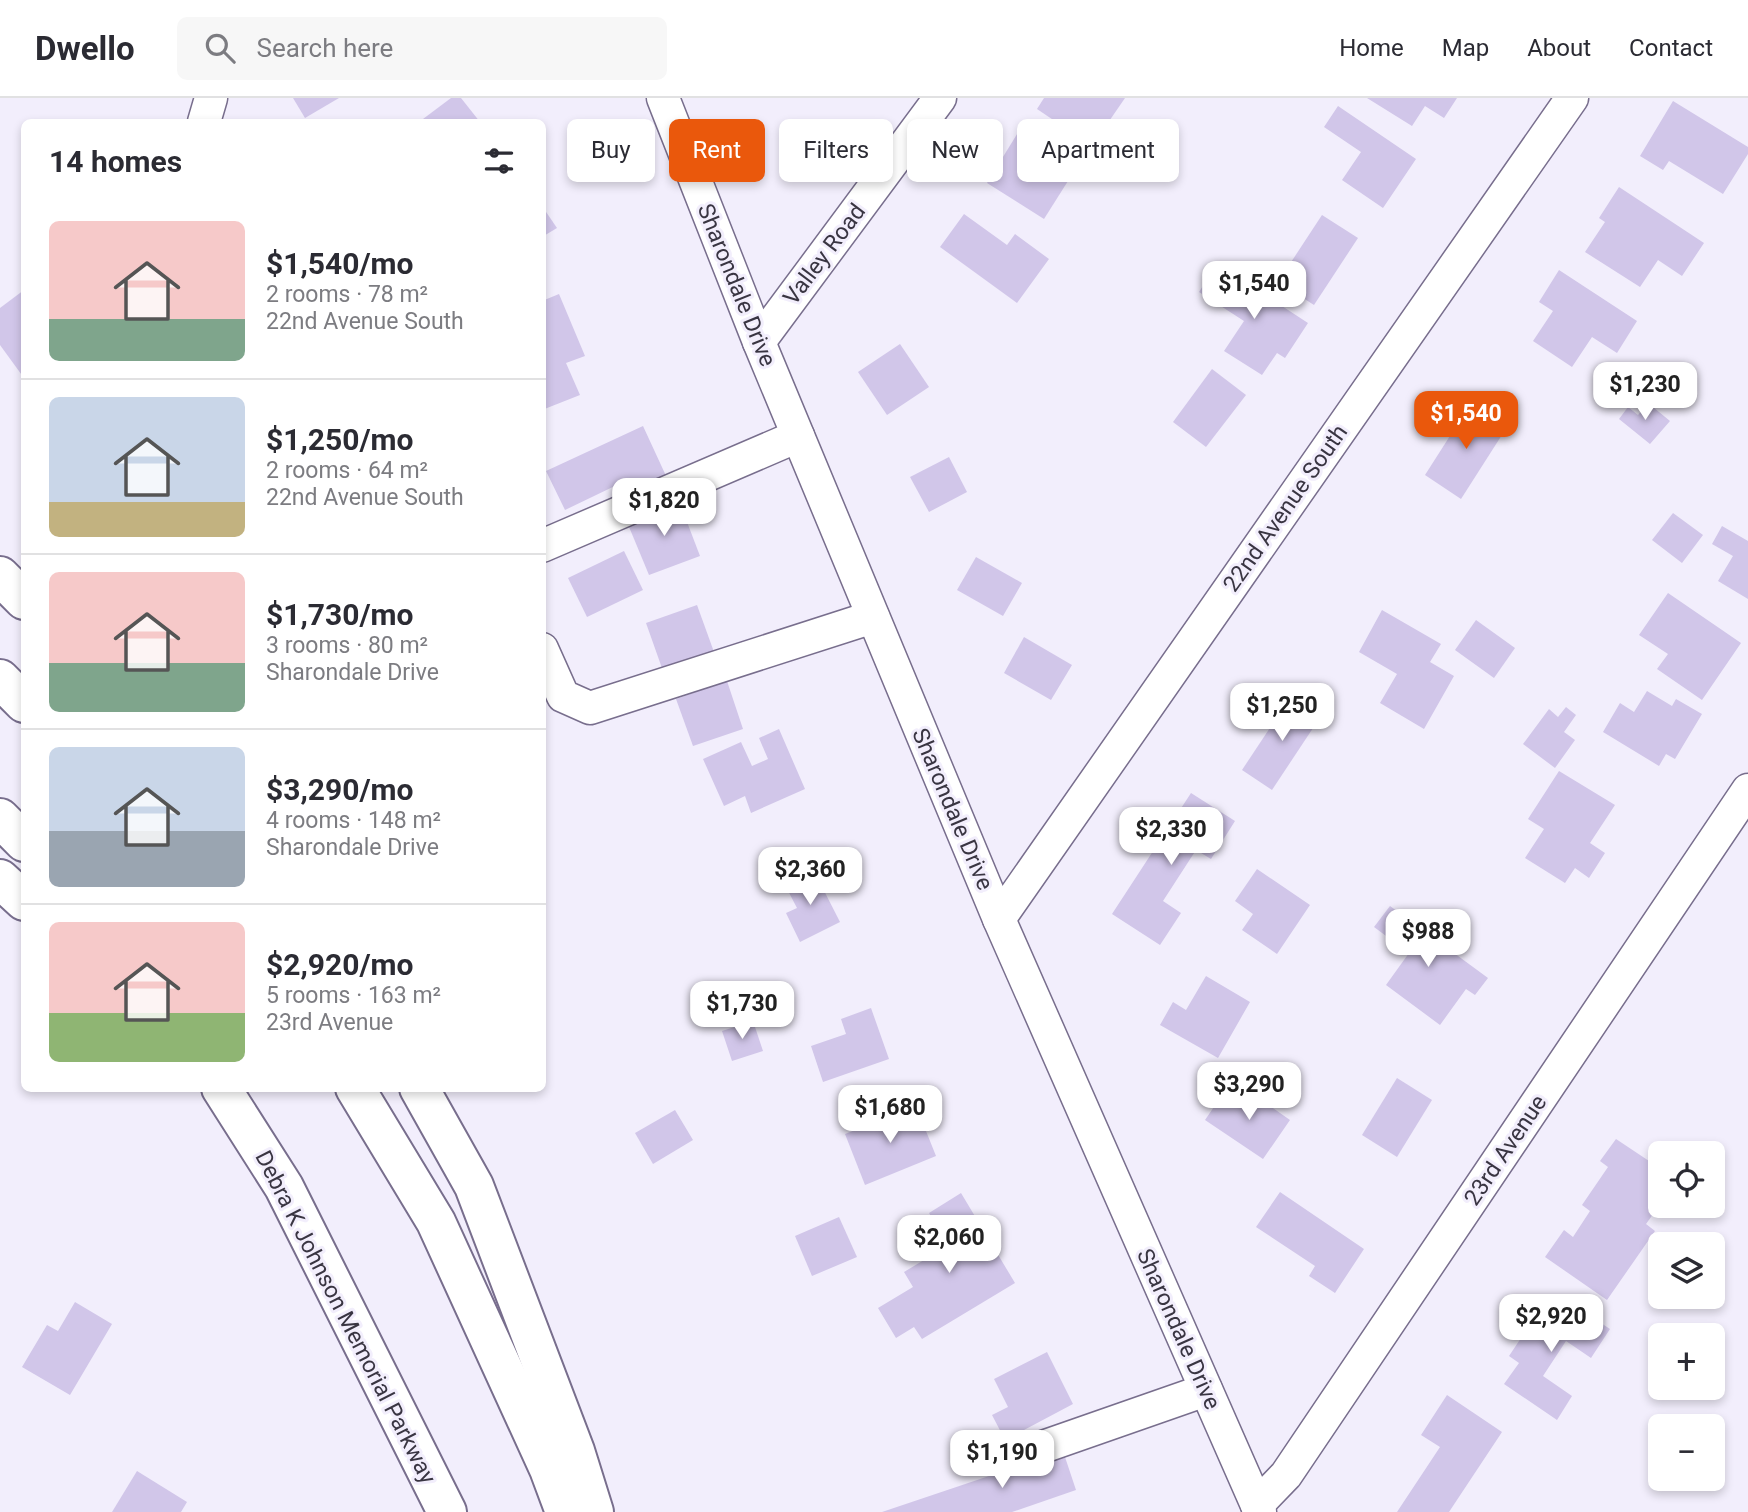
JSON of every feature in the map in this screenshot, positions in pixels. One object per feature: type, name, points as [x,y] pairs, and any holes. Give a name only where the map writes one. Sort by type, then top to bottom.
[{"type":"highway","points":[[0,679],[21,700]]},
{"type":"highway","points":[[0,818],[21,839]]},
{"type":"highway","points":[[0,879],[21,898]]},
{"type":"highway","points":[[203,1092],[284,1187]]},
{"type":"highway","name":"Debra K Johnson Memorial Parkway","points":[[224,1092],[284,1187],[447,1512]]},
{"type":"highway","points":[[357,1092],[436,1222],[549,1469],[565,1512]]},
{"type":"highway","points":[[421,1092],[474,1186],[575,1451],[594,1512]]},
{"type":"street","points":[[205,119],[211,98]]},
{"type":"street","name":"Sharondale Drive","points":[[663,98],[759,342],[999,919],[1259,1508]]},
{"type":"street","name":"Valley Road","points":[[759,342],[940,98]]},
{"type":"street","name":"22nd Avenue South","points":[[999,919],[1572,98]]},
{"type":"street","points":[[546,544],[798,436]]},
{"type":"street","points":[[546,658],[563,696],[590,708],[873,617]]},
{"type":"street","name":"23rd Avenue","points":[[1259,1508],[1286,1475],[1747,794]]},
{"type":"street","points":[[1017,1456],[1206,1390]]},
{"type":"building","points":[[293,98],[339,98],[305,118]]},
{"type":"building","points":[[451,98],[461,98],[478,119],[423,119]]},
{"type":"building","points":[[1044,98],[1125,98],[1111,119],[1052,119],[1037,109]]},
{"type":"building","points":[[1367,98],[1457,98],[1444,118],[1425,106],[1412,126]]},
{"type":"building","points":[[1673,101],[1748,147],[1748,154],[1723,194],[1669,161],[1663,170],[1640,156]]},
{"type":"building","points":[[1338,106],[1416,159],[1383,208],[1342,180],[1361,152],[1324,127]]},
{"type":"building","points":[[1017,134],[1017,182],[1067,182],[1044,219],[987,183],[1003,182],[1003,157]]},
{"type":"building","points":[[1619,187],[1704,243],[1682,276],[1658,260],[1640,287],[1585,252],[1605,222],[1599,218]]},
{"type":"building","points":[[546,212],[557,228],[546,235]]},
{"type":"building","points":[[964,214],[1007,245],[1015,234],[1049,259],[1017,303],[940,247]]},
{"type":"building","points":[[1322,215],[1358,238],[1314,305],[1278,282]]},
{"type":"building","points":[[1217,264],[1308,323],[1285,358],[1277,353],[1262,375],[1224,351],[1244,321],[1199,292]]},
{"type":"building","points":[[1559,270],[1637,321],[1617,353],[1592,337],[1572,367],[1533,341],[1553,311],[1539,302]]},
{"type":"building","points":[[21,292],[21,374],[0,345],[0,308]]},
{"type":"building","points":[[559,294],[585,356],[566,363],[580,395],[546,408],[546,299]]},
{"type":"building","points":[[900,344],[929,387],[887,415],[858,372]]},
{"type":"building","points":[[1212,369],[1246,395],[1206,447],[1173,422]]},
{"type":"building","points":[[1471,403],[1507,427],[1461,499],[1425,475]]},
{"type":"building","points":[[1648,403],[1670,421],[1650,444],[1619,419],[1628,407],[1638,415]]},
{"type":"building","points":[[643,426],[667,478],[625,497],[619,484],[565,510],[546,471]]},
{"type":"building","points":[[949,457],[967,492],[929,512],[910,477]]},
{"type":"building","points":[[679,501],[700,556],[649,575],[627,522]]},
{"type":"building","points":[[1673,513],[1703,535],[1682,563],[1652,540]]},
{"type":"building","points":[[1722,526],[1748,541],[1748,599],[1718,581],[1733,556],[1712,544]]},
{"type":"building","points":[[624,551],[643,590],[587,617],[568,578]]},
{"type":"building","points":[[976,557],[1022,583],[1003,616],[957,590]]},
{"type":"building","points":[[1668,593],[1741,643],[1702,700],[1657,669],[1668,654],[1639,635]]},
{"type":"building","points":[[697,605],[714,652],[663,671],[646,623]]},
{"type":"building","points":[[1382,610],[1441,644],[1430,662],[1454,676],[1424,729],[1380,703],[1397,674],[1359,652]]},
{"type":"building","points":[[1476,620],[1515,648],[1494,678],[1455,650]]},
{"type":"building","points":[[1024,637],[1072,665],[1051,700],[1004,673]]},
{"type":"building","points":[[727,681],[743,729],[693,746],[676,699]]},
{"type":"building","points":[[1647,691],[1672,706],[1676,699],[1702,714],[1675,759],[1666,754],[1659,766],[1603,732],[1620,703],[1634,712]]},
{"type":"building","points":[[1291,696],[1321,716],[1272,790],[1242,770]]},
{"type":"building","points":[[1566,707],[1576,715],[1564,732],[1575,740],[1555,768],[1523,744],[1549,709],[1558,717]]},
{"type":"building","points":[[779,729],[805,789],[751,813],[745,796],[724,806],[703,759],[741,742],[752,766],[768,759],[759,738]]},
{"type":"building","points":[[1559,771],[1615,805],[1590,843],[1605,853],[1589,878],[1575,868],[1565,883],[1525,858],[1544,829],[1528,819]]},
{"type":"building","points":[[1191,793],[1235,821],[1211,859],[1196,850],[1163,901],[1181,913],[1160,945],[1112,914]]},
{"type":"building","points":[[1257,869],[1310,905],[1277,954],[1242,930],[1253,914],[1235,901]]},
{"type":"building","points":[[814,871],[840,922],[800,942],[786,913],[797,908],[785,885]]},
{"type":"building","points":[[1390,906],[1488,978],[1475,995],[1466,989],[1440,1025],[1386,985],[1409,953],[1374,927]]},
{"type":"building","points":[[1206,976],[1250,1002],[1218,1058],[1160,1025],[1173,1002],[1186,1010]]},
{"type":"building","points":[[871,1008],[889,1059],[823,1082],[811,1046],[846,1034],[841,1019]]},
{"type":"building","points":[[753,1021],[763,1051],[732,1061],[722,1031]]},
{"type":"building","points":[[1397,1078],[1432,1100],[1397,1157],[1362,1135]]},
{"type":"building","points":[[1241,1086],[1290,1120],[1263,1159],[1205,1120],[1218,1101],[1227,1107]]},
{"type":"building","points":[[916,1106],[936,1156],[865,1185],[845,1134]]},
{"type":"building","points":[[675,1110],[693,1140],[653,1164],[635,1133]]},
{"type":"building","points":[[1616,1139],[1648,1160],[1648,1218],[1650,1218],[1646,1224],[1655,1231],[1648,1232],[1648,1241],[1607,1300],[1545,1257],[1564,1230],[1573,1237],[1590,1211],[1582,1205],[1608,1167],[1600,1161]]},
{"type":"building","points":[[1280,1192],[1364,1249],[1335,1293],[1309,1276],[1315,1266],[1256,1227]]},
{"type":"building","points":[[961,1193],[1015,1283],[922,1339],[914,1327],[896,1338],[878,1308],[913,1287],[904,1272],[949,1245],[929,1213]]},
{"type":"building","points":[[839,1217],[857,1257],[812,1276],[795,1236]]},
{"type":"building","points":[[75,1302],[112,1324],[70,1395],[22,1367],[47,1325],[58,1331]]},
{"type":"building","points":[[1545,1302],[1567,1317],[1575,1306],[1610,1329],[1591,1358],[1566,1341],[1543,1376],[1572,1396],[1557,1420],[1504,1384],[1519,1363],[1509,1356]]},
{"type":"building","points":[[1047,1352],[1073,1404],[1005,1440],[992,1415],[1008,1407],[994,1379]]},
{"type":"building","points":[[1447,1395],[1502,1432],[1449,1512],[1397,1512],[1440,1447],[1421,1435]]},
{"type":"building","points":[[1063,1451],[1076,1490],[1012,1512],[882,1512]]},
{"type":"building","points":[[137,1471],[187,1502],[181,1512],[112,1512]]}]
